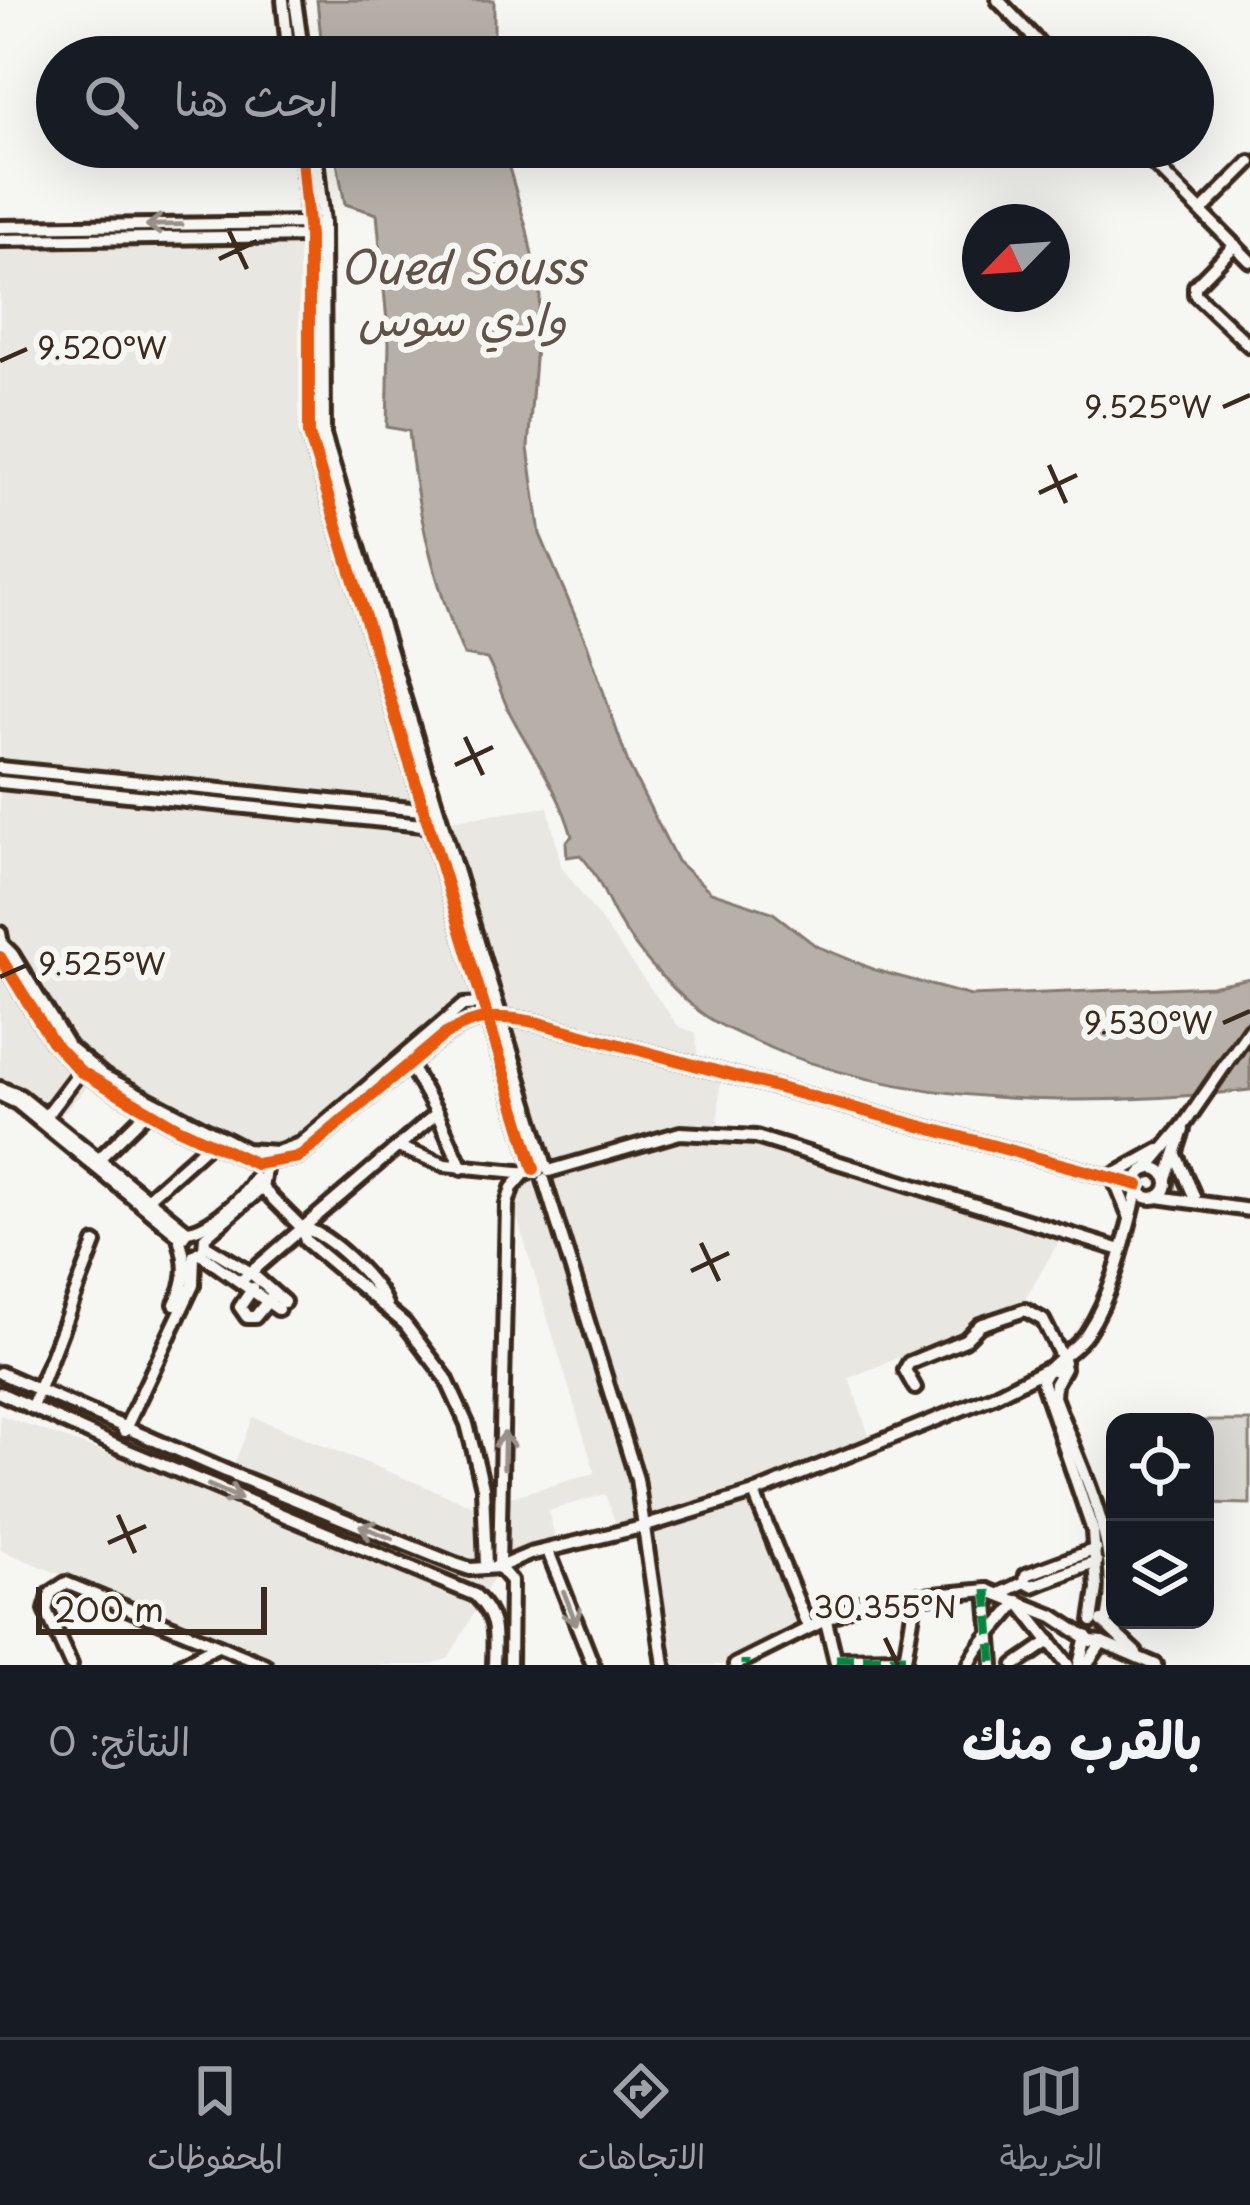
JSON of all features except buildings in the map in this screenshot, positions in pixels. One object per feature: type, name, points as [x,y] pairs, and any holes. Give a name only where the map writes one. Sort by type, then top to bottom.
[{"type":"street","points":[[283,0],[287,36]]},
{"type":"street","points":[[296,0],[300,36]]},
{"type":"street","points":[[998,0],[1032,36]]},
{"type":"street","points":[[1201,211],[1250,162]]},
{"type":"street","points":[[305,168],[316,230],[309,434],[426,811],[438,826],[538,1172],[637,1479],[664,1665]]},
{"type":"street","points":[[315,168],[324,435],[440,812],[438,826],[476,983],[491,1012]]},
{"type":"street","points":[[1158,168],[1250,261]]},
{"type":"street","points":[[0,227],[316,230]]},
{"type":"street","points":[[0,240],[316,230]]},
{"type":"street","points":[[1234,245],[1195,286],[1195,294],[1250,346]]},
{"type":"street","points":[[0,768],[438,826]]},
{"type":"street","points":[[0,782],[440,812]]},
{"type":"street","points":[[0,945],[52,1041],[80,1072],[213,1140],[261,1159],[299,1157]]},
{"type":"street","points":[[0,945],[12,954],[69,1047],[151,1108]]},
{"type":"street","points":[[114,1445],[181,1293],[194,1243],[407,1059],[464,1005],[476,983]]},
{"type":"street","points":[[464,1005],[1111,1176],[1141,1179],[1159,1169],[1167,1181],[1208,1202]]},
{"type":"street","points":[[261,1159],[300,1144],[407,1059],[491,1012]]},
{"type":"street","points":[[1130,1223],[1167,1181],[1172,1150],[1183,1126],[1250,1029]]},
{"type":"street","points":[[407,1059],[462,1168]]},
{"type":"street","points":[[46,1116],[80,1072]]},
{"type":"street","points":[[0,1092],[194,1243],[251,1280],[276,1301],[255,1317],[244,1316],[241,1304],[251,1280],[302,1228],[437,1113]]},
{"type":"street","points":[[0,1092],[16,1093],[100,1158],[194,1243]]},
{"type":"street","points":[[100,1158],[151,1108]]},
{"type":"street","points":[[488,1567],[507,1204],[512,1188],[538,1172],[680,1132],[756,1137],[1121,1250]]},
{"type":"street","points":[[148,1198],[213,1140]]},
{"type":"street","points":[[398,1147],[462,1168],[538,1172]]},
{"type":"street","points":[[1111,1176],[1172,1150]]},
{"type":"street","points":[[475,1595],[473,1578],[488,1567],[754,1492],[1044,1378],[1063,1365],[1089,1331],[1121,1250],[1141,1179],[1172,1150]]},
{"type":"street","points":[[1172,1150],[1194,1196]]},
{"type":"street","points":[[258,1184],[261,1159]]},
{"type":"street","points":[[1111,1176],[1130,1223]]},
{"type":"street","points":[[1141,1179],[1156,1197],[1250,1210]]},
{"type":"street","points":[[258,1184],[302,1228],[318,1232],[384,1292],[387,1308],[446,1378],[467,1424],[483,1486],[488,1567]]},
{"type":"street","points":[[32,1407],[95,1243]]},
{"type":"street","points":[[915,1388],[904,1370],[909,1363],[954,1346],[980,1325],[1025,1310],[1043,1320],[1063,1365]]},
{"type":"street","points":[[0,1373],[455,1564],[488,1567],[509,1575],[510,1665]]},
{"type":"street","points":[[1044,1378],[1096,1555],[1082,1665]]},
{"type":"street","points":[[1044,1378],[1106,1545]]},
{"type":"street","points":[[0,1393],[475,1595],[488,1605],[494,1627],[494,1665]]},
{"type":"street","points":[[754,1492],[808,1627]]},
{"type":"street","points":[[333,1537],[341,1518]]},
{"type":"street","points":[[548,1551],[592,1665]]},
{"type":"street","points":[[1002,1593],[1025,1582],[1026,1575],[1096,1555]]},
{"type":"street","points":[[71,1665],[46,1610],[52,1593],[66,1583],[265,1665]]},
{"type":"street","points":[[742,1663],[861,1602],[987,1589],[1053,1616],[1094,1643],[1102,1642],[1156,1665]]},
{"type":"street","points":[[987,1589],[993,1665]]},
{"type":"street","points":[[488,1605],[501,1603],[510,1594]]},
{"type":"street","points":[[825,1617],[836,1662],[904,1661],[916,1595]]},
{"type":"street","points":[[969,1665],[1018,1601]]},
{"type":"street","points":[[1018,1601],[1068,1665]]},
{"type":"street","points":[[1053,1616],[1106,1625]]},
{"type":"street","points":[[1082,1665],[1107,1636],[1106,1629]]},
{"type":"street","points":[[1110,1629],[1138,1656]]},
{"type":"street","points":[[1015,1665],[1050,1640]]},
{"type":"street","points":[[180,1665],[217,1646]]},
{"type":"shaded area","points":[[0,229],[318,230],[320,437],[435,823],[548,807],[561,866],[678,1026],[696,1033],[697,1054],[720,1083],[718,1127],[1064,1232],[1021,1307],[849,1378],[872,1444],[757,1491],[808,1627],[733,1665],[664,1665],[650,1522],[619,1533],[605,1494],[548,1511],[557,1545],[502,1562],[449,1658],[428,1665],[267,1665],[239,1653],[236,1645],[0,1550],[0,1415],[222,1495],[253,1417],[476,1507],[595,1473],[502,1168],[525,1167],[485,1031],[473,1032],[386,1085],[299,1153],[264,1165],[93,1080],[53,1125],[0,1090]]},
{"type":"shaded area","points":[[1214,1421],[1250,1421],[1250,1504],[1214,1503]]},
{"type":"water","points":[[317,0],[494,0],[494,36],[321,36]]},
{"type":"water","name":"Oued Souss وادي سوس","points":[[338,168],[509,168],[540,296],[528,448],[540,534],[587,644],[629,766],[677,861],[711,892],[772,912],[816,946],[875,970],[971,996],[1211,986],[1250,978],[1250,1090],[1064,1100],[1000,1098],[874,1080],[814,1064],[732,1031],[701,1012],[662,977],[624,930],[586,862],[580,855],[567,857],[566,842],[572,836],[566,818],[487,659],[464,655],[428,545],[409,431],[387,427],[389,343],[377,214],[345,204]]},
{"type":"marked path","points":[[987,1590],[993,1665]]},
{"type":"marked path","points":[[836,1659],[905,1658]]},
{"type":"marked path","points":[[745,1660],[745,1665]]},
{"type":"cycle path","points":[[303,168],[309,236],[309,434],[534,1169]]},
{"type":"cycle path","points":[[0,957],[52,1041],[80,1071],[178,1128],[256,1164],[299,1157],[444,1035],[468,1023],[501,1018],[539,1023],[1138,1185]]}]
